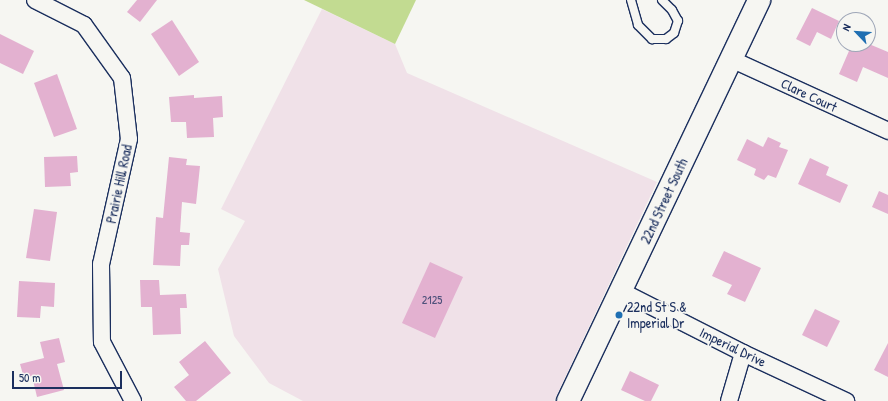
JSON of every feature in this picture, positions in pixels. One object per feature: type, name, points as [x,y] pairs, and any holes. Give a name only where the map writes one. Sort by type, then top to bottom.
[{"type":"street","name":"Prairie Hill Road","points":[[35,0],[84,25],[122,78],[129,138],[101,264],[102,342],[133,401]]},
{"type":"street","name":"22nd Street South","points":[[568,401],[759,0]]},
{"type":"street","name":"Clare Court","points":[[731,60],[888,131]]},
{"type":"street","name":"Imperial Drive","points":[[620,291],[743,353],[846,401]]},
{"type":"street","points":[[729,401],[743,353]]},
{"type":"lane","points":[[631,0],[638,25],[652,39],[666,39],[674,33],[678,21],[672,10],[662,0]]},
{"type":"shaded area","points":[[322,9],[395,44],[407,73],[657,182],[554,401],[303,401],[269,383],[234,336],[218,269],[245,221],[221,209]]},
{"type":"green space","points":[[304,0],[416,0],[395,44]]},
{"type":"building","points":[[137,0],[157,0],[140,22],[127,12]]},
{"type":"building","points":[[812,8],[836,20],[836,28],[831,39],[817,32],[810,46],[796,39]]},
{"type":"building","points":[[172,20],[199,62],[179,76],[151,34]]},
{"type":"building","points":[[0,34],[34,51],[23,74],[0,63]]},
{"type":"building","points":[[876,47],[888,52],[888,78],[863,67],[857,82],[839,74],[849,52],[876,52]]},
{"type":"building","points":[[57,74],[77,129],[54,137],[34,83]]},
{"type":"building","points":[[194,95],[194,98],[222,96],[223,117],[213,118],[214,137],[187,138],[186,122],[171,122],[169,97]]},
{"type":"building","points":[[768,137],[781,143],[779,147],[788,150],[776,178],[768,175],[764,180],[754,175],[756,169],[737,160],[747,139],[763,147]]},
{"type":"building","points":[[77,156],[78,172],[70,173],[71,186],[45,187],[44,157]]},
{"type":"building","points":[[169,157],[187,159],[186,165],[200,166],[196,204],[182,202],[180,232],[190,233],[189,245],[181,245],[180,266],[153,265],[156,217],[163,218]]},
{"type":"building","points":[[810,158],[829,167],[826,175],[848,185],[840,203],[798,184]]},
{"type":"building","points":[[879,191],[888,195],[888,214],[872,207]]},
{"type":"building","points":[[34,209],[57,212],[50,261],[26,258]]},
{"type":"building","points":[[724,251],[761,268],[745,302],[727,294],[732,285],[712,276]]},
{"type":"building","points":[[430,262],[463,277],[435,338],[402,323]]},
{"type":"building","points":[[140,280],[159,280],[160,295],[186,294],[187,308],[180,308],[181,334],[153,335],[152,307],[141,307]]},
{"type":"building","points":[[19,281],[55,283],[54,307],[41,306],[40,318],[17,317]]},
{"type":"building","points":[[815,309],[840,321],[827,347],[802,335]]},
{"type":"building","points":[[59,338],[65,362],[57,364],[64,390],[37,397],[32,376],[24,378],[20,364],[44,358],[40,342]]},
{"type":"building","points":[[205,341],[231,373],[196,401],[186,401],[174,387],[189,375],[179,362]]},
{"type":"building","points":[[888,343],[888,377],[874,370]]},
{"type":"building","points":[[630,371],[659,385],[651,401],[645,401],[621,390]]},
{"type":"place","name":"22nd St S & Imperial Dr","points":[[619,315]]}]
